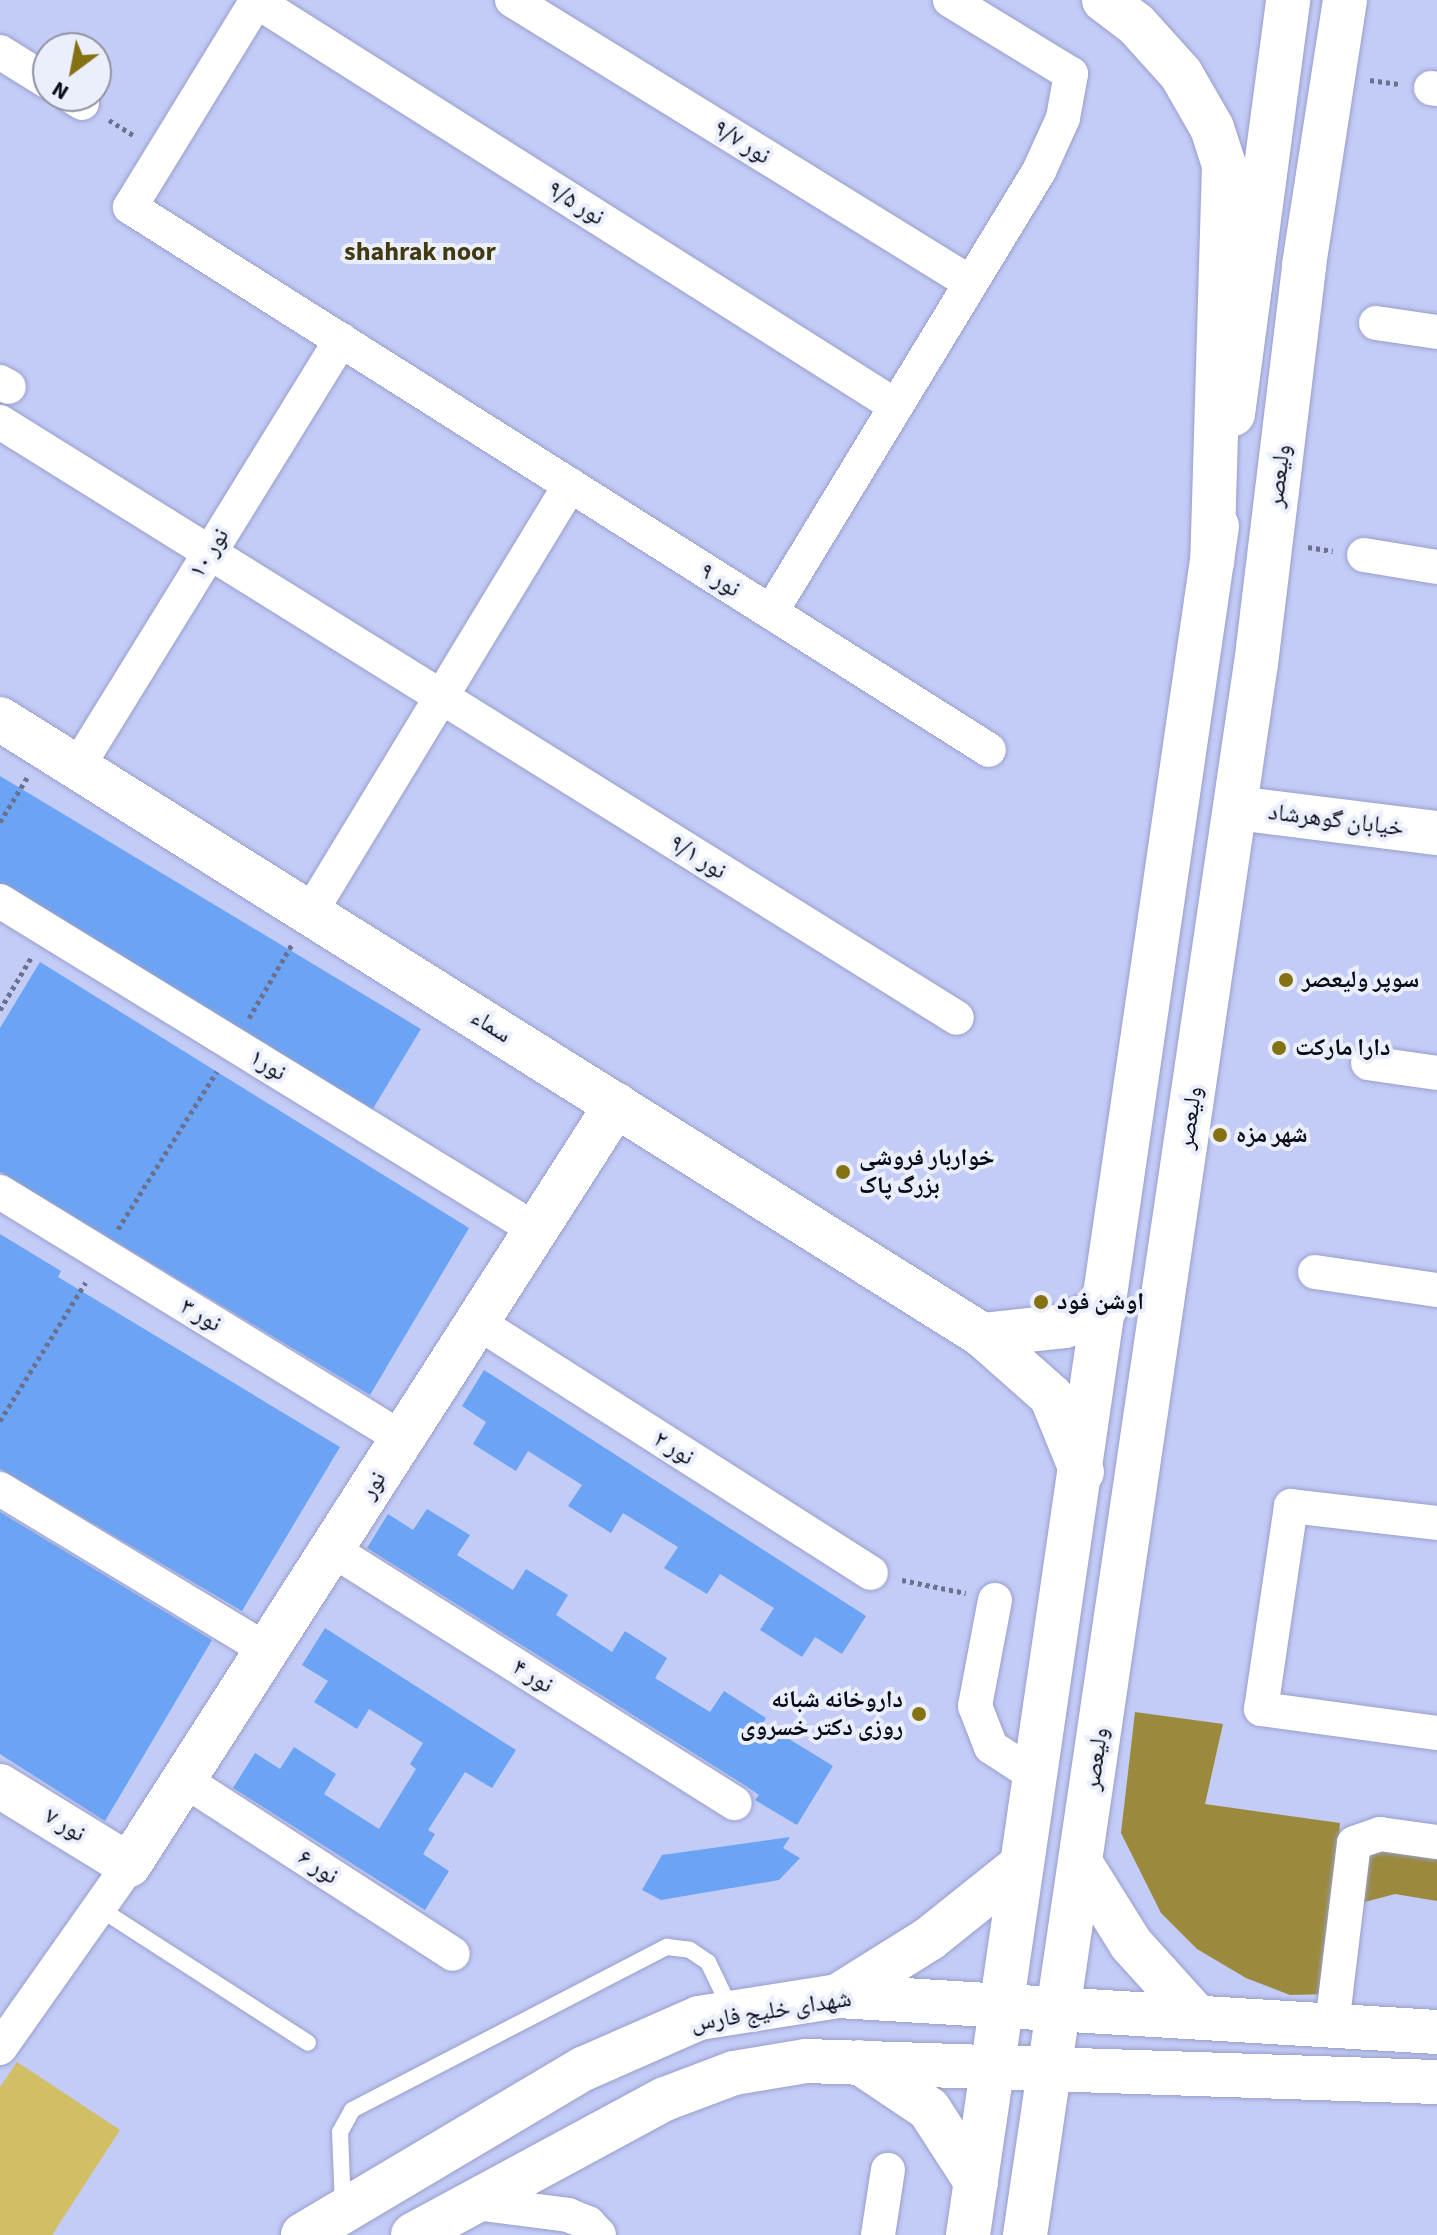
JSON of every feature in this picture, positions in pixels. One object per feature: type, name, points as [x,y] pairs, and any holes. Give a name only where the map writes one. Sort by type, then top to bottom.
[{"type":"main road","points":[[1104,0],[1152,39],[1181,74],[1212,128],[1224,165],[1212,562]]},
{"type":"main road","points":[[968,2235],[1019,1867],[1083,1475],[1288,0]]},
{"type":"main road","name":"ولیعصر","points":[[1025,2235],[1236,808],[1304,265],[1345,0]]},
{"type":"main road","name":"سماء","points":[[0,719],[982,1335],[1051,1396],[1083,1475]]},
{"type":"main road","name":"خیابان گوهرشاد","points":[[1236,808],[1437,833]]},
{"type":"main road","name":"نور","points":[[129,1865],[616,1105]]},
{"type":"main road","points":[[982,1335],[1065,1326],[1106,1307]]},
{"type":"main road","name":"نور ۷","points":[[0,1786],[129,1865]]},
{"type":"main road","points":[[1081,1864],[1131,1944],[1196,2016]]},
{"type":"main road","points":[[838,1996],[929,1939],[1019,1867]]},
{"type":"main road","name":"شهدای خلیج فارس","points":[[303,2235],[618,2051],[699,2018],[838,1996],[999,2003],[1437,2032]]},
{"type":"main road","points":[[853,2059],[929,2109],[976,2182]]},
{"type":"main road","points":[[413,2235],[467,2202],[665,2099],[734,2073],[853,2059],[1049,2071],[1116,2067],[1437,2082]]},
{"type":"street","points":[[163,153],[256,0]]},
{"type":"street","name":"نور ۹/۵","points":[[256,0],[896,406]]},
{"type":"street","name":"نور ۹/۷","points":[[512,0],[971,283]]},
{"type":"street","points":[[771,612],[1039,171],[1063,118],[1071,74],[950,0]]},
{"type":"street","points":[[0,52],[32,72]]},
{"type":"street","name":"نور ۹","points":[[163,153],[130,207],[989,750]]},
{"type":"street","points":[[1376,323],[1437,332]]},
{"type":"street","name":"نور ۱۰","points":[[62,756],[209,553],[341,340]]},
{"type":"street","name":"نور ۹/۱","points":[[0,422],[957,1018]]},
{"type":"street","points":[[310,913],[570,485]]},
{"type":"street","points":[[1364,555],[1437,567]]},
{"type":"street","name":"نور۱","points":[[0,901],[536,1230]]},
{"type":"street","points":[[1368,1063],[1437,1073]]},
{"type":"street","name":"نور ۳","points":[[0,1192],[402,1438]]},
{"type":"street","points":[[1315,1272],[1437,1290]]},
{"type":"street","name":"نور ۲","points":[[477,1322],[871,1573]]},
{"type":"street","points":[[0,1489],[267,1650]]},
{"type":"street","points":[[1437,1523],[1291,1506],[1261,1709],[1437,1733]]},
{"type":"street","name":"نور ۴","points":[[331,1549],[735,1803]]},
{"type":"street","points":[[995,1600],[975,1706],[991,1747],[1034,1775]]},
{"type":"street","name":"نور ۶","points":[[184,1780],[453,1954]]},
{"type":"street","points":[[1332,2025],[1354,1843],[1380,1834],[1437,1842]]},
{"type":"street","points":[[0,2048],[102,1910],[129,1865]]},
{"type":"street","points":[[878,2235],[888,2170]]},
{"type":"street","points":[[467,2202],[568,2215],[588,2223],[599,2235]]},
{"type":"lane","points":[[102,1910],[308,2043]]},
{"type":"lane","points":[[343,2211],[340,2132],[352,2110],[653,1954],[667,1947],[690,1950],[708,1962],[732,2013]]},
{"type":"path","points":[[1334,75],[1434,89]]},
{"type":"path","points":[[96,112],[163,153]]},
{"type":"path","points":[[1271,542],[1364,555]]},
{"type":"path","points":[[0,822],[62,756]]},
{"type":"path","points":[[0,1421],[233,1044],[310,913]]},
{"type":"path","points":[[0,1010],[48,930]]},
{"type":"path","points":[[871,1573],[995,1600]]},
{"type":"shaded area","points":[[1135,1712],[1223,1724],[1205,1804],[1340,1823],[1328,1994],[1290,1995],[1246,1978],[1197,1949],[1161,1913],[1121,1833]]},
{"type":"shaded area","points":[[1370,1843],[1437,1850],[1437,1901],[1395,1894],[1361,1903]]},
{"type":"shaded area","points":[[17,2062],[120,2130],[52,2235],[0,2235],[0,2087]]},
{"type":"building","points":[[0,776],[421,1029],[367,1119],[0,898]]},
{"type":"building","points":[[40,962],[469,1228],[370,1395],[0,1172],[0,1028]]},
{"type":"building","points":[[0,1234],[61,1271],[58,1277],[340,1447],[242,1611],[0,1469]]},
{"type":"building","points":[[484,1370],[866,1616],[842,1654],[815,1637],[802,1657],[760,1630],[774,1608],[720,1574],[707,1594],[664,1568],[678,1547],[623,1513],[611,1533],[568,1506],[582,1485],[528,1451],[516,1471],[473,1444],[486,1422],[462,1406]]},
{"type":"building","points":[[427,1509],[470,1535],[457,1555],[513,1590],[526,1569],[568,1595],[556,1615],[612,1652],[625,1631],[667,1658],[655,1678],[710,1712],[724,1691],[766,1718],[763,1723],[833,1766],[797,1825],[755,1800],[759,1795],[746,1786],[367,1548],[388,1514],[413,1530]]},
{"type":"building","points":[[0,1512],[212,1640],[105,1821],[0,1754]]},
{"type":"building","points":[[325,1628],[516,1750],[492,1788],[465,1772],[428,1830],[435,1834],[423,1854],[449,1871],[425,1910],[233,1788],[255,1753],[280,1769],[294,1747],[336,1774],[324,1794],[379,1829],[416,1769],[410,1764],[423,1743],[369,1709],[357,1729],[314,1702],[328,1681],[302,1665]]},
{"type":"building","points":[[790,1837],[783,1848],[800,1858],[779,1880],[661,1900],[642,1890],[662,1855]]},
{"type":"place","name":"سوپر ولیعصر","points":[[1286,980]]},
{"type":"place","name":"دارا مارکت","points":[[1279,1048]]},
{"type":"place","name":"شهر مزه","points":[[1220,1135]]},
{"type":"place","name":"خواربار فروشی بزرگ پاک","points":[[843,1172]]},
{"type":"place","name":"اوشن فود","points":[[1041,1302]]},
{"type":"place","name":"داروخانه شبانه روزی دکتر خسروی","points":[[919,1714]]},
{"type":"district","name":"shahrak noor","points":[[420,252]]}]
